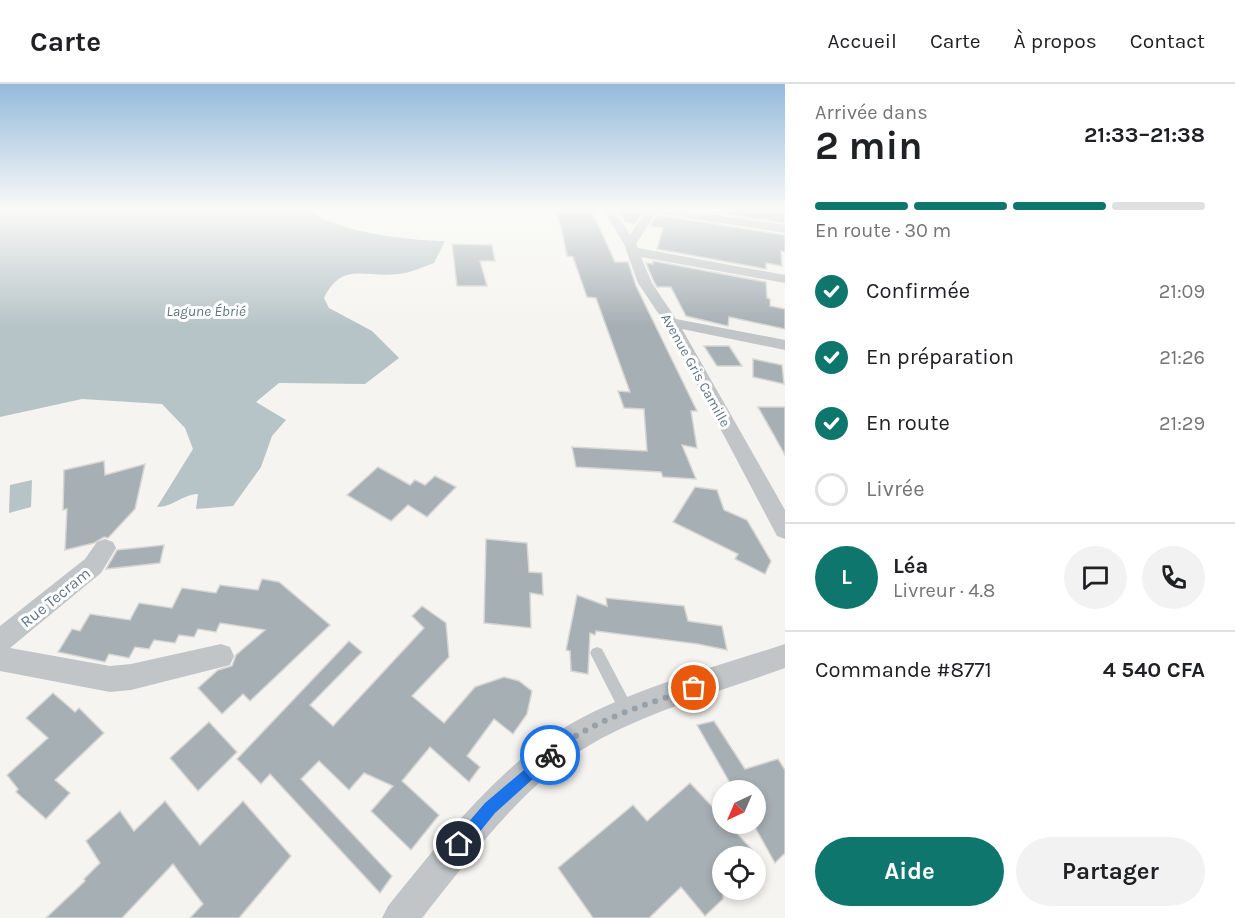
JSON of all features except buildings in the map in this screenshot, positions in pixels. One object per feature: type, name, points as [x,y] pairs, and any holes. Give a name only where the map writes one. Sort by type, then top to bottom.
[{"type":"street","name":"Avenue Gris Camille","points":[[631,248],[645,283],[671,322],[785,530]]},
{"type":"street","points":[[635,248],[785,279]]},
{"type":"street","points":[[671,322],[785,345]]},
{"type":"street","name":"Rue Tecram","points":[[0,641],[93,566],[105,548]]},
{"type":"street","points":[[0,659],[110,679],[131,677],[221,656]]},
{"type":"street","points":[[400,918],[490,808],[555,751],[590,729],[627,711],[785,656]]},
{"type":"lane","points":[[597,653],[627,711]]},
{"type":"water","name":"Lagune Ébrié","points":[[0,248],[442,248],[434,263],[416,270],[386,275],[346,275],[338,279],[331,287],[324,298],[329,308],[372,331],[399,358],[365,384],[279,383],[256,402],[286,420],[272,436],[261,467],[233,506],[196,509],[198,494],[157,507],[193,449],[185,428],[162,404],[82,399],[0,417]]},
{"type":"water","points":[[32,480],[31,507],[9,513],[10,485]]},
{"type":"way so far","points":[[550,755],[590,729],[627,711],[694,688]]},
{"type":"route","points":[[459,844],[490,808],[550,755]]}]
